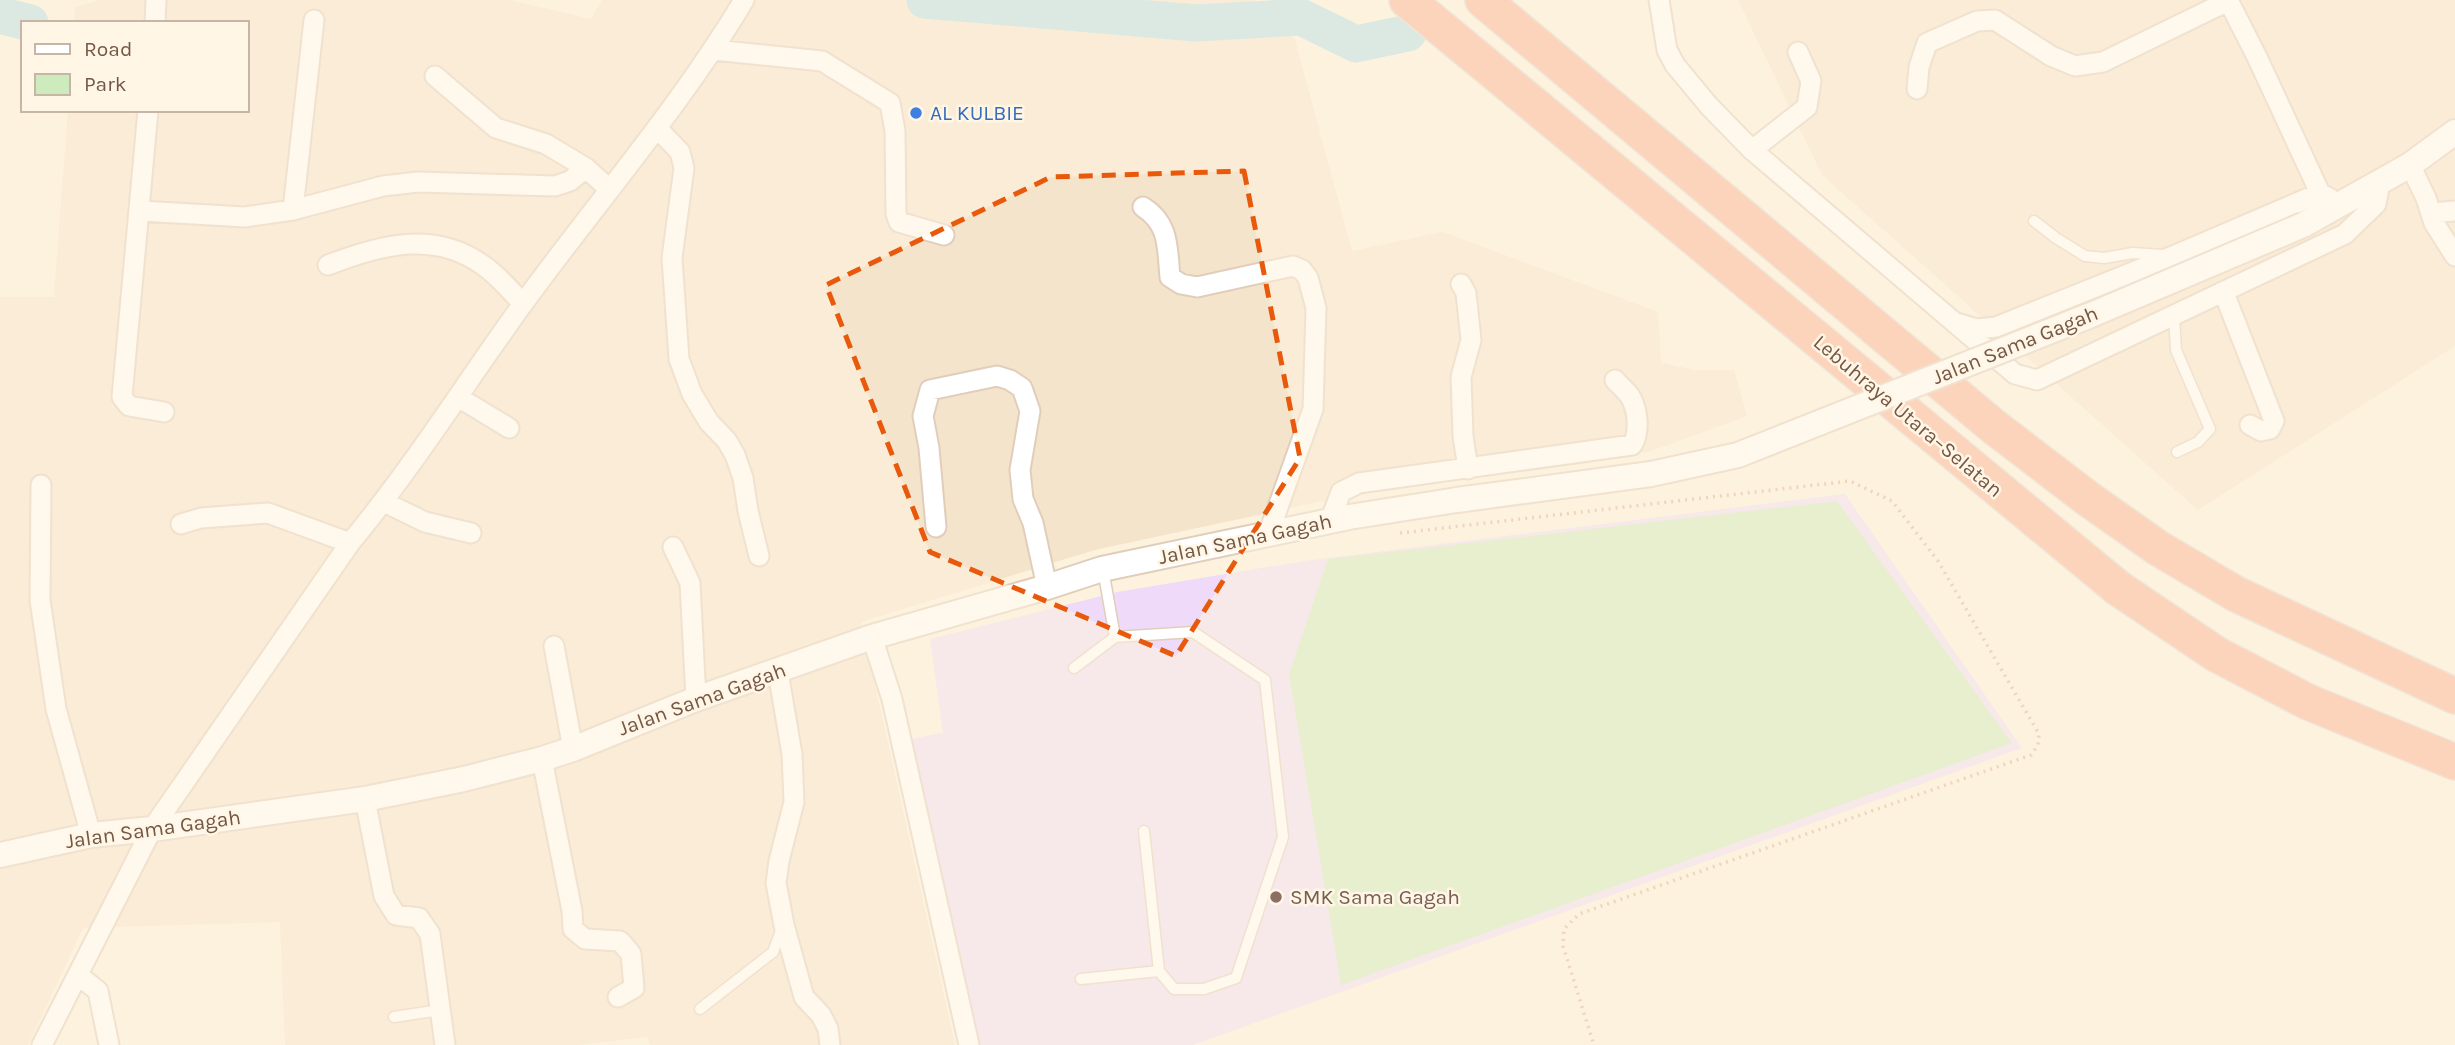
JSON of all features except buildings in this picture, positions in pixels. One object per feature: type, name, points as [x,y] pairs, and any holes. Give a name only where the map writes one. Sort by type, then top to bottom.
[{"type":"highway","name":"Lebuhraya Utara–Selatan","points":[[1407,0],[2118,587],[2216,654],[2296,696],[2455,761]]},
{"type":"highway","points":[[1483,0],[1993,426],[2097,505],[2158,548],[2236,594],[2455,696]]},
{"type":"street","points":[[155,21],[156,0]]},
{"type":"street","points":[[1659,0],[1667,50],[1675,65],[1709,106],[1752,150],[2015,374],[2036,380],[2345,234],[2376,204],[2380,183]]},
{"type":"street","points":[[1917,89],[1919,67],[1927,43],[1977,21],[1995,20],[2051,56],[2075,66],[2103,62],[2228,1],[2331,199],[2173,256],[1996,327],[1977,329],[1956,323]]},
{"type":"street","points":[[42,1045],[152,829],[350,543],[384,502],[523,304],[714,50],[739,8]]},
{"type":"street","points":[[293,211],[314,20]]},
{"type":"street","points":[[714,50],[822,61],[890,103],[895,131],[896,214],[899,222],[944,234]]},
{"type":"street","points":[[1752,150],[1807,107],[1811,81],[1798,52]]},
{"type":"street","points":[[435,76],[496,128],[546,144],[586,168],[609,188]]},
{"type":"street","points":[[148,112],[141,211],[122,397],[129,406],[164,412]]},
{"type":"street","points":[[657,128],[680,152],[684,168],[671,258],[679,359],[692,394],[709,422],[727,440],[735,455],[743,478],[759,555]]},
{"type":"street","name":"Jalan Sama Gagah","points":[[0,855],[91,835],[365,799],[464,779],[542,759],[696,699],[872,637],[1102,569],[1330,521],[1457,500],[1651,474],[1738,455],[2091,315],[2303,225],[2331,199],[2380,183],[2455,132]]},
{"type":"street","points":[[2410,165],[2434,223],[2455,256]]},
{"type":"street","points":[[141,211],[245,218],[293,211],[383,186],[418,182],[555,186],[570,181],[586,168]]},
{"type":"street","points":[[1143,207],[1156,215],[1165,233],[1170,277],[1181,284],[1197,286],[1293,266],[1302,270],[1308,278],[1316,308],[1313,409],[1268,535]]},
{"type":"street","points":[[2431,213],[2455,211]]},
{"type":"street","points":[[328,265],[365,251],[397,245],[425,243],[456,249],[488,269],[523,304]]},
{"type":"street","points":[[1461,284],[1466,293],[1471,340],[1461,377],[1463,436],[1468,469]]},
{"type":"street","points":[[2224,293],[2274,421],[2270,429],[2261,431],[2250,425]]},
{"type":"street","points":[[936,527],[929,448],[923,416],[930,390],[997,376],[1010,380],[1022,388],[1030,411],[1020,470],[1023,499],[1033,523],[1047,587]]},
{"type":"street","points":[[1330,521],[1342,492],[1359,484],[1632,445],[1637,438],[1632,399],[1615,380]]},
{"type":"street","points":[[458,397],[509,428]]},
{"type":"street","points":[[41,485],[40,600],[56,709],[91,835]]},
{"type":"street","points":[[384,502],[425,522],[471,533]]},
{"type":"street","points":[[181,524],[201,518],[268,513],[350,543]]},
{"type":"street","points":[[673,547],[690,583],[696,699]]},
{"type":"street","points":[[872,637],[892,699],[970,1045]]},
{"type":"street","points":[[554,646],[573,749]]},
{"type":"street","points":[[778,671],[792,754],[794,803],[776,883],[784,925],[804,997],[821,1015],[828,1029],[830,1045]]},
{"type":"street","points":[[542,759],[572,911],[573,929],[585,939],[620,941],[631,954],[634,988],[618,997]]},
{"type":"street","points":[[365,799],[384,896],[396,915],[419,918],[430,934],[445,1045]]},
{"type":"street","points":[[78,975],[97,991],[109,1045]]},
{"type":"lane","points":[[2034,221],[2085,256],[2104,258],[2133,253],[2173,256]]},
{"type":"lane","points":[[2174,316],[2176,350],[2210,429],[2199,442],[2177,452]]},
{"type":"lane","points":[[1102,569],[1115,637]]},
{"type":"lane","points":[[1074,668],[1115,637],[1193,632],[1265,680],[1283,837],[1236,978],[1204,989],[1174,989],[1159,971],[1144,831]]},
{"type":"lane","points":[[700,1009],[773,952],[784,925]]},
{"type":"lane","points":[[1081,979],[1159,971]]},
{"type":"lane","points":[[394,1017],[440,1010]]},
{"type":"path","points":[[1398,534],[1850,481],[1892,501],[1938,561],[2039,734],[2038,745],[2031,755],[1579,914],[1564,929],[1563,946],[1594,1045]]},
{"type":"highlighted area","points":[[1244,171],[1300,458],[1176,656],[930,552],[826,285],[1051,177]]},
{"type":"shaded area","points":[[100,0],[510,0],[591,19],[602,0],[1254,0],[1295,40],[1352,251],[1443,232],[1658,312],[1661,363],[1695,370],[1734,370],[1747,416],[1651,451],[1369,491],[1095,550],[861,622],[955,1045],[650,1045],[647,1037],[578,1045],[285,1045],[280,922],[83,928],[28,1045],[0,1045],[0,297],[54,297],[68,112],[248,112],[248,21],[74,21],[75,7]]},
{"type":"shaded area","points":[[1738,0],[2455,0],[2455,346],[2198,510],[1822,175]]},
{"type":"shaded area","name":"SMK Sama Gagah","points":[[1845,494],[2022,748],[1193,1045],[980,1045],[909,739],[943,733],[930,639],[1117,592],[1304,561]]},
{"type":"green space","points":[[1837,501],[2012,743],[1341,985],[1289,674],[1328,559]]},
{"type":"waterway","points":[[925,0],[1196,23],[1301,17],[1356,44],[1408,33]]},
{"type":"waterway","points":[[0,15],[22,21]]},
{"type":"place","name":"AL KULBIE","points":[[916,113]]},
{"type":"place","name":"SMK Sama Gagah","points":[[1276,897]]}]
